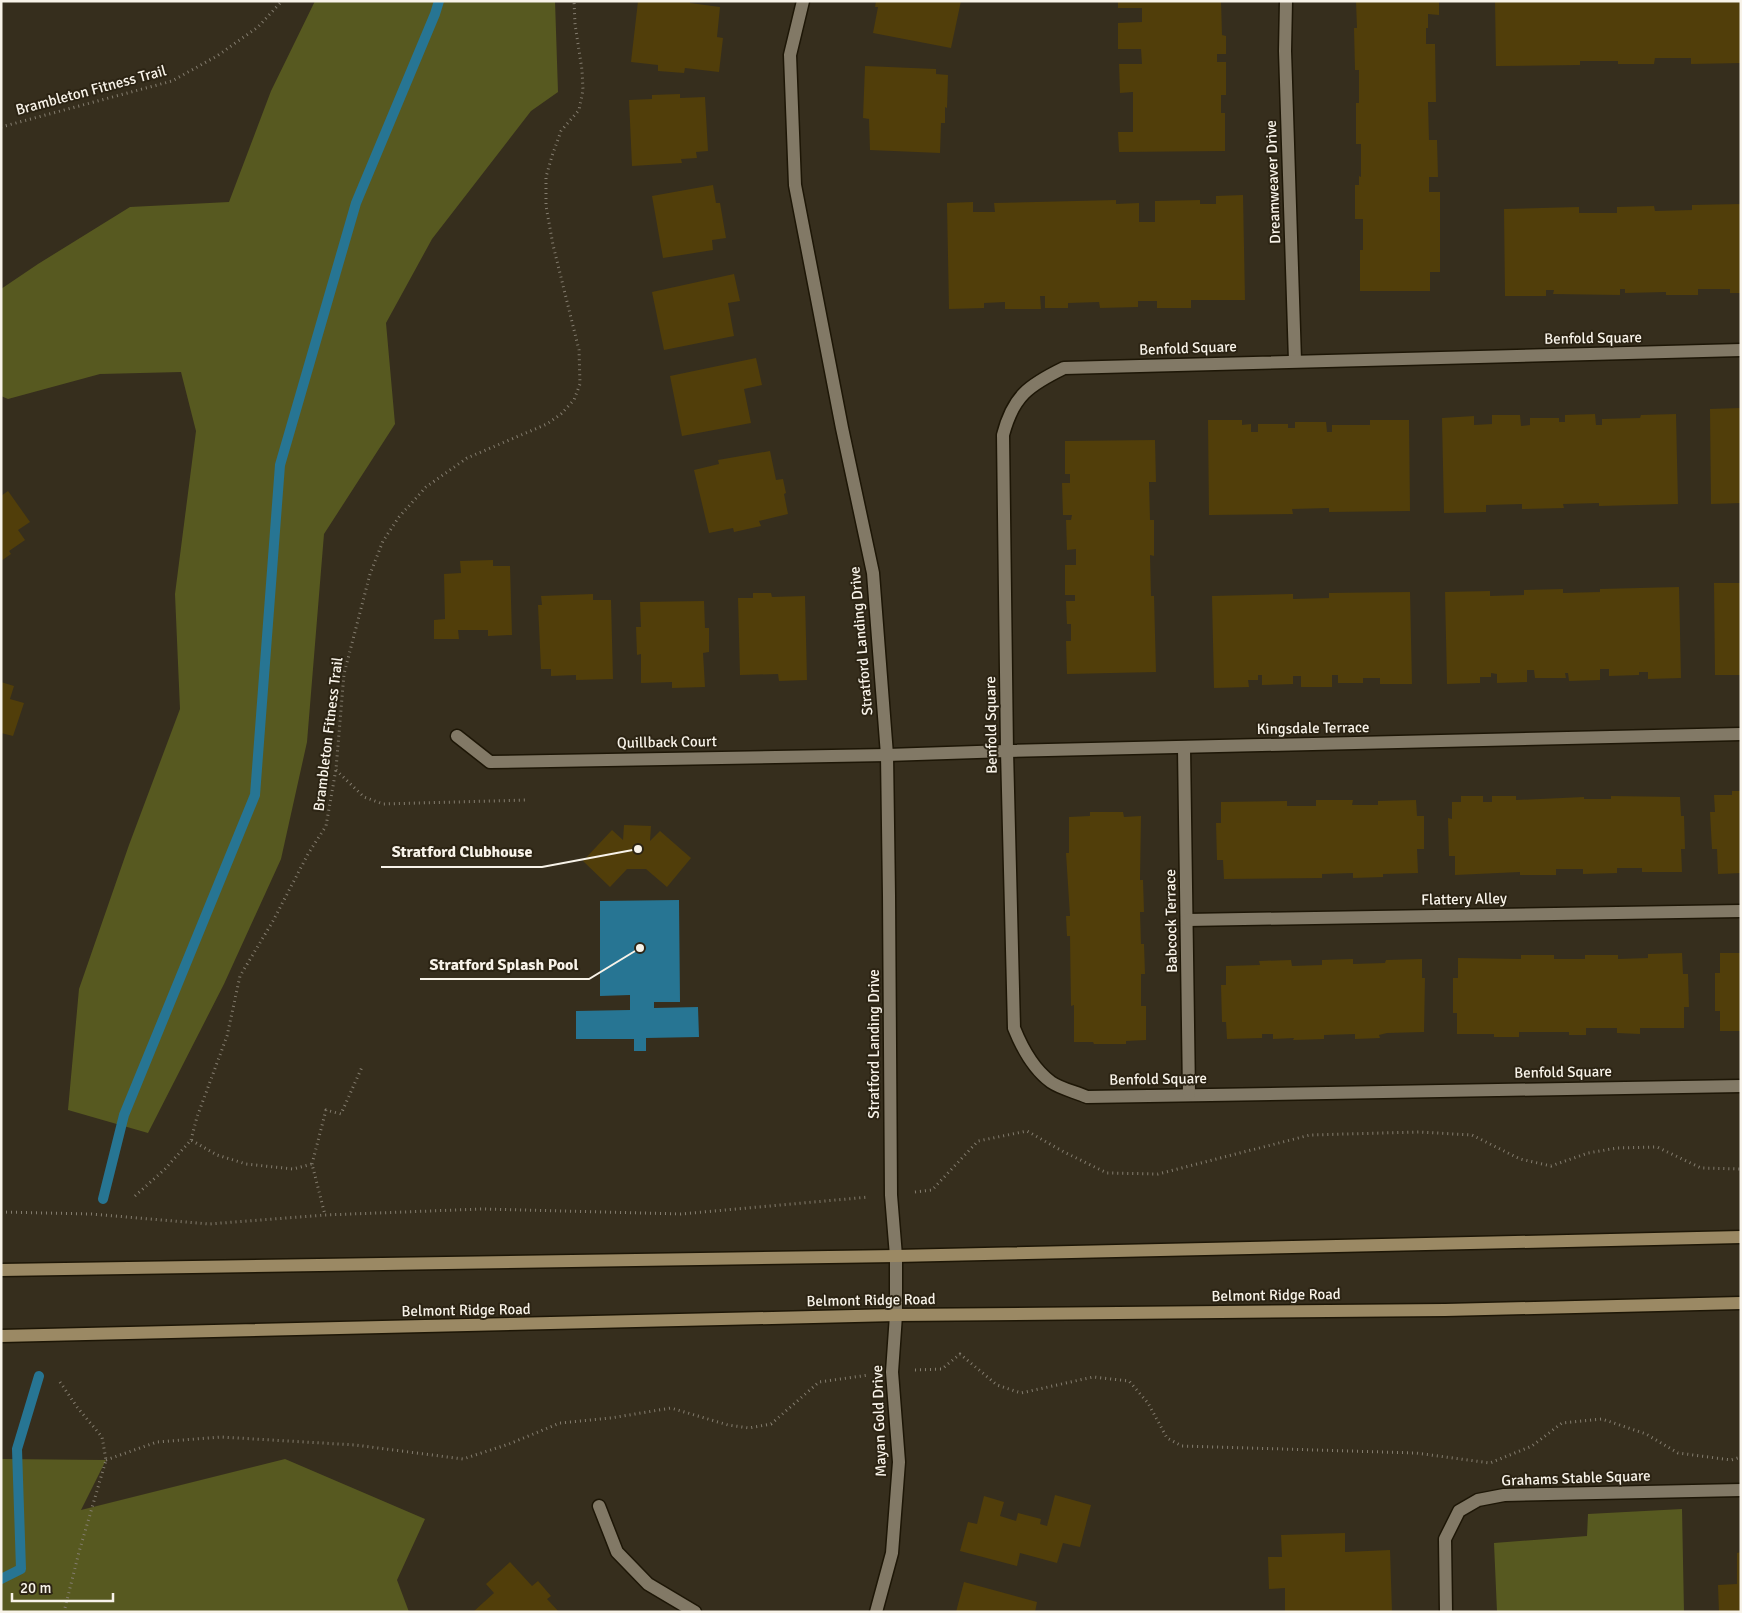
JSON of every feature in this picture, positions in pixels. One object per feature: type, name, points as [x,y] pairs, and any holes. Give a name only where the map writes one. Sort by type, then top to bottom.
[{"type":"main road","points":[[1,1270],[896,1256],[1741,1237]]},
{"type":"main road","name":"Belmont Ridge Road","points":[[1,1336],[896,1316],[1445,1310],[1741,1303]]},
{"type":"street","name":"Stratford Landing Drive","points":[[803,1],[790,55],[795,186],[842,428],[873,573],[887,755],[890,905],[891,1195],[896,1256]]},
{"type":"street","name":"Dreamweaver Drive","points":[[1286,1],[1285,51],[1295,361]]},
{"type":"street","name":"Benfold Square","points":[[1741,350],[1064,368],[1039,380],[1023,393],[1008,416],[1004,435],[1007,751],[1014,1028],[1022,1048],[1052,1082],[1087,1097],[1741,1086]]},
{"type":"street","name":"Kingsdale Terrace","points":[[887,755],[1741,734]]},
{"type":"street","name":"Quillback Court","points":[[456,736],[490,762],[887,755]]},
{"type":"street","name":"Babcock Terrace","points":[[1184,748],[1189,1094]]},
{"type":"street","name":"Flattery Alley","points":[[1187,920],[1741,911]]},
{"type":"street","name":"Mayan Gold Drive","points":[[876,1612],[892,1553],[899,1462],[892,1372],[896,1316],[896,1256]]},
{"type":"street","name":"Grahams Stable Square","points":[[1446,1612],[1445,1539],[1459,1511],[1478,1500],[1504,1495],[1741,1490]]},
{"type":"street","points":[[599,1506],[617,1552],[648,1584],[695,1612]]},
{"type":"path","name":"Brambleton Fitness Trail","points":[[1,127],[172,81],[217,56],[258,27],[282,1]]},
{"type":"path","name":"Brambleton Fitness Trail","points":[[135,1196],[165,1169],[191,1140],[197,1117],[228,1036],[240,976],[273,921],[308,854],[326,826],[336,770],[344,674],[370,574],[383,541],[399,517],[426,487],[468,458],[547,424],[574,400],[580,384],[579,350],[553,245],[546,206],[546,177],[552,156],[560,131],[579,110],[583,90],[582,70],[574,24],[574,1]]},
{"type":"path","points":[[336,770],[364,797],[382,804],[528,800]]},
{"type":"path","points":[[325,1215],[312,1164],[326,1110],[341,1114],[362,1067]]},
{"type":"path","points":[[191,1140],[217,1155],[246,1164],[293,1169],[312,1164]]},
{"type":"path","points":[[106,1460],[157,1442],[221,1437],[355,1445],[463,1459],[509,1444],[560,1423],[611,1418],[671,1408],[728,1425],[749,1428],[771,1424],[819,1382],[892,1372],[942,1369],[960,1354],[997,1384],[1021,1393],[1093,1378],[1129,1381],[1148,1403],[1167,1438],[1182,1446],[1416,1453],[1490,1463],[1532,1446],[1562,1423],[1602,1419],[1646,1434],[1678,1453],[1731,1460],[1741,1457]]},
{"type":"path","points":[[60,1382],[77,1407],[102,1437],[106,1460],[79,1552],[64,1612]]},
{"type":"shaded area","points":[[315,1],[555,1],[558,92],[531,111],[432,239],[386,323],[395,424],[324,534],[307,742],[281,859],[224,984],[148,1133],[68,1110],[79,989],[129,845],[180,709],[175,594],[196,431],[181,372],[100,374],[8,399],[1,396],[1,289],[130,207],[229,202],[271,91]]},
{"type":"shaded area","points":[[1,1459],[106,1460],[81,1510],[285,1459],[425,1519],[397,1580],[409,1612],[1,1612]]},
{"type":"shaded area","points":[[1682,1509],[1684,1612],[1497,1612],[1494,1543],[1587,1536],[1588,1514]]},
{"type":"water","points":[[679,900],[680,1002],[654,1002],[654,1008],[698,1007],[699,1037],[646,1038],[646,1051],[634,1051],[634,1039],[576,1039],[576,1011],[630,1010],[630,995],[600,996],[600,901]]},
{"type":"building","points":[[638,1],[690,1],[690,3],[720,7],[717,37],[723,38],[719,72],[685,68],[684,73],[658,71],[658,65],[631,62]]},
{"type":"building","points":[[876,1],[961,1],[951,48],[873,33],[878,7],[875,7]]},
{"type":"building","points":[[1118,1],[1221,1],[1222,35],[1226,36],[1226,54],[1217,54],[1217,62],[1226,62],[1226,95],[1221,95],[1221,113],[1225,113],[1225,151],[1119,152],[1118,132],[1133,132],[1133,92],[1120,93],[1119,64],[1142,64],[1141,49],[1118,49],[1118,23],[1142,22],[1142,8],[1118,8]]},
{"type":"building","points":[[1356,1],[1439,1],[1439,15],[1428,14],[1428,28],[1426,28],[1426,44],[1435,44],[1436,102],[1428,102],[1429,140],[1437,140],[1438,177],[1429,177],[1429,192],[1440,192],[1440,272],[1430,272],[1430,291],[1360,291],[1360,250],[1363,250],[1363,219],[1355,219],[1355,185],[1359,185],[1359,176],[1361,177],[1361,144],[1356,144],[1356,103],[1359,103],[1359,70],[1355,70],[1354,28],[1357,28]]},
{"type":"building","points":[[1495,1],[1741,1],[1741,63],[1691,64],[1691,58],[1655,58],[1654,64],[1618,64],[1618,61],[1580,61],[1580,65],[1496,66]]},
{"type":"building","points":[[865,66],[936,69],[936,74],[948,75],[947,108],[945,107],[945,123],[941,123],[940,153],[870,150],[869,119],[863,118]]},
{"type":"building","points":[[680,94],[680,98],[705,97],[708,151],[696,152],[697,158],[681,159],[682,163],[632,166],[629,100],[652,99],[652,95]]},
{"type":"building","points":[[713,185],[716,203],[720,203],[726,238],[712,240],[713,250],[663,258],[652,196]]},
{"type":"building","points":[[1243,195],[1245,300],[1191,300],[1191,308],[1157,308],[1157,301],[1138,301],[1138,307],[1100,308],[1099,302],[1068,303],[1068,308],[1045,308],[1045,296],[1040,296],[1041,309],[1005,309],[1005,302],[984,303],[984,308],[949,309],[947,203],[973,202],[973,212],[995,212],[994,203],[1116,200],[1116,204],[1139,203],[1139,222],[1155,222],[1155,201],[1200,200],[1200,204],[1216,204],[1216,196]]},
{"type":"building","points":[[1741,204],[1741,293],[1730,293],[1730,289],[1698,289],[1698,295],[1666,295],[1666,292],[1625,293],[1625,289],[1620,289],[1620,295],[1553,294],[1554,290],[1546,290],[1546,296],[1505,296],[1504,209],[1579,207],[1579,213],[1617,213],[1617,207],[1654,206],[1655,211],[1692,210],[1692,205]]},
{"type":"building","points":[[734,274],[740,301],[728,303],[734,336],[664,350],[652,292]]},
{"type":"building","points":[[756,358],[762,385],[744,389],[751,423],[682,436],[670,376]]},
{"type":"building","points":[[1741,408],[1741,503],[1711,504],[1710,409]]},
{"type":"building","points":[[1595,414],[1596,425],[1602,425],[1602,419],[1640,418],[1641,415],[1676,414],[1678,504],[1599,506],[1599,503],[1563,504],[1564,508],[1522,509],[1522,504],[1486,505],[1486,512],[1444,513],[1442,418],[1474,416],[1474,425],[1492,424],[1492,415],[1520,415],[1521,426],[1530,425],[1530,418],[1559,418],[1559,422],[1565,422],[1565,415]]},
{"type":"building","points":[[1208,420],[1242,420],[1242,425],[1251,424],[1251,432],[1258,432],[1258,424],[1288,424],[1288,428],[1295,428],[1295,422],[1326,422],[1327,432],[1332,432],[1332,425],[1370,425],[1370,420],[1409,420],[1410,511],[1329,512],[1329,508],[1292,509],[1293,514],[1209,515]]},
{"type":"building","points":[[1155,440],[1156,482],[1149,482],[1150,520],[1154,520],[1154,556],[1150,555],[1151,596],[1154,596],[1156,672],[1067,674],[1066,641],[1071,641],[1071,624],[1067,624],[1066,601],[1075,601],[1075,595],[1065,595],[1065,565],[1076,565],[1076,549],[1067,550],[1066,520],[1071,520],[1072,515],[1063,515],[1062,483],[1070,483],[1070,474],[1065,474],[1065,441]]},
{"type":"building","points":[[770,451],[776,480],[783,479],[788,514],[759,521],[761,526],[734,532],[733,528],[709,533],[694,470],[719,464],[718,460]]},
{"type":"building","points":[[8,491],[30,522],[18,530],[25,540],[9,551],[11,554],[1,561],[1,496]]},
{"type":"building","points":[[493,560],[493,566],[510,566],[512,635],[488,636],[488,630],[458,630],[459,639],[434,639],[434,620],[445,619],[444,574],[461,573],[460,561]]},
{"type":"building","points":[[1714,583],[1741,583],[1741,675],[1715,675]]},
{"type":"building","points":[[1679,587],[1681,678],[1648,679],[1648,672],[1639,672],[1639,675],[1609,676],[1609,669],[1600,669],[1600,680],[1569,681],[1568,673],[1565,673],[1566,678],[1535,678],[1534,670],[1527,670],[1527,682],[1497,683],[1497,674],[1491,673],[1491,677],[1480,677],[1480,683],[1447,684],[1445,592],[1490,591],[1490,596],[1524,595],[1524,590],[1563,589],[1563,593],[1600,592],[1600,589]]},
{"type":"building","points":[[1410,592],[1412,684],[1380,684],[1380,678],[1363,678],[1363,683],[1338,683],[1338,675],[1332,675],[1332,687],[1301,687],[1301,676],[1293,676],[1293,684],[1262,685],[1262,675],[1258,675],[1258,680],[1248,680],[1249,687],[1214,688],[1212,596],[1293,594],[1293,599],[1329,598],[1329,593]]},
{"type":"building","points":[[753,593],[771,593],[772,597],[805,596],[807,680],[779,681],[778,674],[740,675],[738,598],[753,598]]},
{"type":"building","points":[[593,594],[593,600],[611,600],[613,679],[576,680],[576,675],[551,676],[551,669],[541,669],[538,605],[542,605],[541,596]]},
{"type":"building","points":[[704,601],[705,628],[709,628],[709,652],[703,653],[705,687],[672,688],[672,682],[641,683],[641,654],[637,655],[636,627],[641,627],[640,602]]},
{"type":"building","points":[[1,682],[14,686],[10,699],[24,703],[13,736],[1,733]]},
{"type":"building","points":[[1732,791],[1741,791],[1741,873],[1718,874],[1717,849],[1712,849],[1710,812],[1715,812],[1714,795],[1732,795]]},
{"type":"building","points":[[1461,796],[1483,796],[1483,802],[1492,802],[1492,796],[1516,796],[1516,800],[1584,797],[1584,799],[1611,799],[1611,796],[1680,797],[1681,816],[1684,816],[1685,849],[1681,849],[1682,872],[1642,872],[1642,868],[1617,868],[1617,873],[1583,874],[1583,869],[1556,869],[1556,875],[1520,875],[1520,872],[1455,875],[1455,856],[1449,856],[1448,818],[1452,819],[1452,802],[1461,802]]},
{"type":"building","points":[[1316,800],[1353,800],[1352,805],[1378,805],[1378,801],[1416,800],[1417,816],[1424,816],[1424,849],[1417,849],[1418,873],[1383,874],[1383,877],[1353,878],[1353,873],[1322,874],[1322,878],[1224,879],[1223,860],[1217,860],[1216,823],[1221,823],[1221,802],[1287,801],[1287,806],[1316,806]]},
{"type":"building","points":[[1090,812],[1123,812],[1124,817],[1141,816],[1140,880],[1143,880],[1144,912],[1140,912],[1141,944],[1144,944],[1145,974],[1141,974],[1141,1006],[1146,1006],[1146,1040],[1126,1041],[1126,1044],[1074,1042],[1074,1005],[1071,1006],[1070,936],[1067,936],[1066,916],[1070,916],[1066,853],[1069,853],[1069,817],[1090,816]]},
{"type":"building","points":[[624,825],[651,826],[650,841],[660,831],[691,858],[667,887],[646,869],[627,869],[610,887],[583,861],[612,830],[623,840]]},
{"type":"building","points":[[1682,953],[1683,974],[1688,974],[1689,1007],[1684,1007],[1684,1028],[1640,1028],[1640,1034],[1617,1033],[1617,1028],[1586,1028],[1586,1035],[1569,1035],[1569,1032],[1519,1032],[1519,1037],[1494,1037],[1494,1034],[1457,1034],[1457,1013],[1453,1013],[1453,978],[1458,978],[1458,958],[1521,959],[1521,955],[1554,955],[1554,959],[1585,959],[1585,955],[1618,955],[1618,959],[1648,958],[1648,954]]},
{"type":"building","points":[[1720,953],[1741,953],[1741,1031],[1720,1031],[1720,1011],[1715,1011],[1715,973],[1720,973]]},
{"type":"building","points":[[1353,959],[1353,964],[1385,963],[1386,960],[1422,959],[1422,978],[1425,978],[1424,1032],[1387,1033],[1379,1035],[1380,1038],[1355,1039],[1355,1034],[1324,1035],[1324,1039],[1293,1040],[1294,1038],[1273,1039],[1273,1034],[1262,1034],[1262,1038],[1227,1039],[1226,1022],[1222,1022],[1221,985],[1226,985],[1226,966],[1260,965],[1259,961],[1291,960],[1292,966],[1322,965],[1322,960]]},
{"type":"building","points":[[1055,1495],[1091,1505],[1080,1547],[1063,1543],[1057,1563],[1020,1553],[1017,1566],[960,1551],[968,1522],[977,1524],[984,1496],[1004,1502],[1000,1516],[1016,1521],[1018,1513],[1041,1519],[1040,1524],[1047,1526]]},
{"type":"building","points":[[1345,1533],[1345,1552],[1390,1550],[1392,1612],[1285,1612],[1285,1588],[1269,1589],[1268,1557],[1282,1557],[1281,1535]]},
{"type":"building","points":[[1741,1552],[1741,1612],[1719,1612],[1718,1585],[1737,1584],[1737,1553]]},
{"type":"building","points":[[510,1562],[532,1586],[538,1581],[551,1596],[547,1599],[559,1612],[473,1612],[494,1593],[486,1584]]},
{"type":"building","points":[[964,1582],[1037,1602],[1035,1612],[956,1612]]},
{"type":"waterway","points":[[103,1199],[124,1115],[255,795],[280,465],[356,203],[439,1]]},
{"type":"waterway","points":[[1,1579],[21,1569],[17,1449],[39,1376]]},
{"type":"place","name":"Stratford Clubhouse","points":[[638,849]]},
{"type":"place","name":"Stratford Splash Pool","points":[[640,948]]}]
